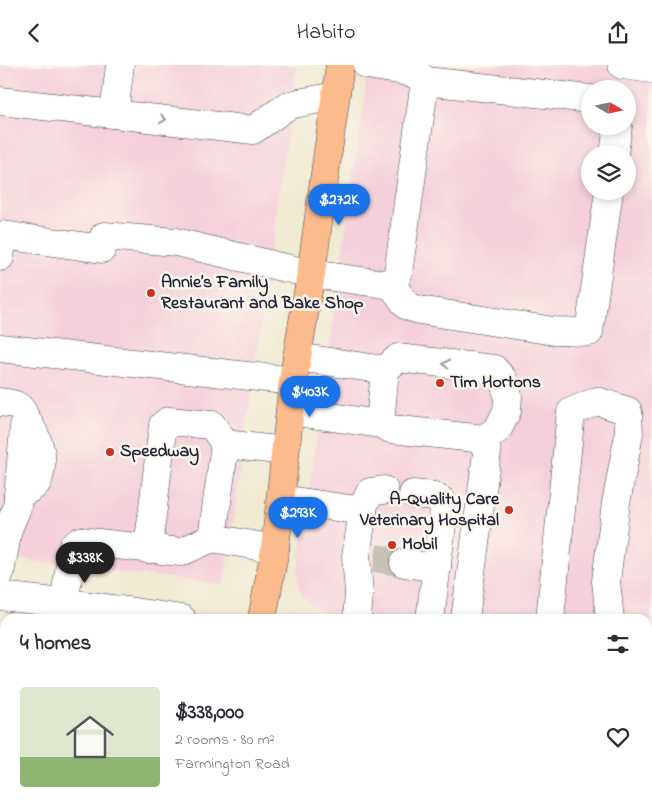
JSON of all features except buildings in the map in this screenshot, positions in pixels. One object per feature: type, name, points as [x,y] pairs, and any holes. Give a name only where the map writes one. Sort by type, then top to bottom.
[{"type":"main road","points":[[263,614],[275,549],[295,369],[340,65]]},
{"type":"street","points":[[114,114],[120,65]]},
{"type":"street","points":[[368,65],[398,69],[419,75],[425,81],[581,98]]},
{"type":"street","points":[[622,65],[652,69]]},
{"type":"street","points":[[392,285],[398,275],[425,81]]},
{"type":"street","points":[[0,101],[253,130],[289,105],[336,96]]},
{"type":"street","points":[[0,257],[3,235],[102,249],[104,236],[176,242],[310,274],[392,285],[407,306],[419,310],[554,331],[589,333],[608,200]]},
{"type":"street","points":[[0,348],[295,369],[385,370],[398,359],[494,369],[503,379],[508,396],[507,411],[498,429],[484,439],[391,429],[380,423],[290,411]]},
{"type":"street","points":[[380,423],[385,370]]},
{"type":"street","points":[[551,614],[571,412],[597,401],[628,411],[629,434],[616,503],[606,581],[609,614]]},
{"type":"street","points":[[0,402],[16,404],[22,409],[25,417],[17,507],[4,529],[0,573]]},
{"type":"street","points":[[148,549],[163,425],[168,421],[212,425],[225,444],[212,538]]},
{"type":"street","points":[[466,614],[487,453],[484,439]]},
{"type":"street","points":[[225,444],[285,451]]},
{"type":"street","points":[[357,614],[359,593],[366,557],[364,505],[370,492],[384,490]]},
{"type":"street","points":[[413,494],[434,496],[442,501],[444,509],[431,614]]},
{"type":"street","points":[[280,499],[363,511]]},
{"type":"street","points":[[64,603],[73,547],[80,541],[181,552],[212,538],[275,549]]},
{"type":"street","points":[[404,563],[436,568]]},
{"type":"street","points":[[0,596],[145,614]]},
{"type":"shaded area","points":[[0,65],[297,65],[224,585],[0,557]]},
{"type":"shaded area","points":[[369,65],[652,65],[652,614],[329,614],[313,607],[304,599],[298,586],[298,568]]},
{"type":"tunnel","points":[[375,558],[404,563]]},
{"type":"place","name":"Annie’s Family Restaurant and Bake Shop","points":[[151,293]]},
{"type":"place","name":"Tim Hortons","points":[[440,383]]},
{"type":"place","name":"Speedway","points":[[110,452]]},
{"type":"place","name":"A-Quality Care Veterinary Hospital","points":[[509,510]]},
{"type":"place","name":"Mobil","points":[[392,545]]}]
